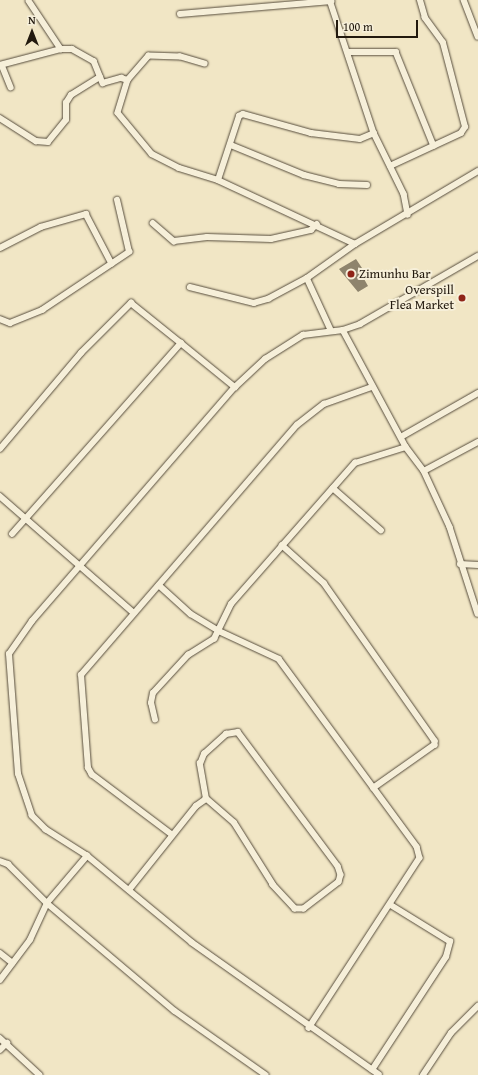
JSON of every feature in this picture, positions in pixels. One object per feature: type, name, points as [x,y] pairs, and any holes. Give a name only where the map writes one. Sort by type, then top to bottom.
[{"type":"street","points":[[390,166],[461,133],[465,127],[465,118],[443,43],[425,18],[420,0]]},
{"type":"street","points":[[464,0],[478,36]]},
{"type":"street","points":[[29,1],[61,49]]},
{"type":"street","points":[[180,14],[330,1],[349,52],[374,133],[404,194],[408,214]]},
{"type":"street","points":[[11,86],[1,65],[61,49],[86,54],[94,61],[103,83],[121,78],[128,80]]},
{"type":"street","points":[[349,52],[355,50],[396,52],[434,146]]},
{"type":"street","points":[[205,64],[180,57],[148,56],[128,80],[118,113],[152,154],[179,168],[218,180],[317,224],[355,244]]},
{"type":"street","points":[[0,118],[36,141],[48,142],[66,120],[66,103],[71,95],[100,77]]},
{"type":"street","points":[[218,180],[231,145],[239,116],[243,114],[325,135],[360,139],[374,133]]},
{"type":"street","points":[[231,145],[304,175],[339,184],[367,185]]},
{"type":"street","points":[[190,287],[254,303],[307,278],[355,244],[408,214],[478,171]]},
{"type":"street","points":[[0,319],[10,323],[42,310],[129,252],[117,200]]},
{"type":"street","points":[[0,248],[41,227],[86,214],[112,264]]},
{"type":"street","points":[[153,223],[174,241],[207,236],[272,239],[311,230],[317,224]]},
{"type":"street","points":[[379,1075],[309,1028],[192,944],[87,856],[40,824],[32,816],[23,795],[18,774],[8,658],[13,645],[79,566],[235,387],[265,359],[296,338],[331,330],[343,330],[382,313],[478,256]]},
{"type":"street","points":[[307,278],[331,330]]},
{"type":"street","points":[[0,449],[82,354],[131,303],[235,387]]},
{"type":"street","points":[[343,330],[372,387],[406,447],[424,471],[450,527],[460,564],[478,614]]},
{"type":"street","points":[[12,534],[181,343]]},
{"type":"street","points":[[172,835],[92,775],[88,768],[81,675],[133,612],[159,585],[297,425],[324,404],[372,387]]},
{"type":"street","points":[[401,437],[478,393]]},
{"type":"street","points":[[424,471],[478,442]]},
{"type":"street","points":[[155,720],[151,703],[153,693],[188,655],[214,639],[231,604],[355,463],[406,447]]},
{"type":"street","points":[[333,488],[381,530]]},
{"type":"street","points":[[0,496],[133,612]]},
{"type":"street","points":[[282,545],[324,583],[435,741],[435,745],[374,788]]},
{"type":"street","points":[[460,564],[478,565]]},
{"type":"street","points":[[159,585],[191,614],[219,631],[279,659],[417,847],[420,858],[309,1028]]},
{"type":"street","points":[[238,732],[338,866],[341,875],[339,882],[304,909],[295,909],[273,885],[234,823],[206,798],[200,764],[204,754],[226,734],[238,732]]},
{"type":"street","points":[[129,890],[172,835],[206,798]]},
{"type":"street","points":[[0,980],[30,940],[47,903],[87,856]]},
{"type":"street","points":[[0,861],[8,864],[47,903],[175,1010],[266,1075]]},
{"type":"street","points":[[372,1070],[446,957],[450,942],[390,904]]},
{"type":"street","points":[[0,953],[13,963]]},
{"type":"street","points":[[423,1075],[451,1032],[478,1006]]},
{"type":"street","points":[[0,1038],[40,1075]]},
{"type":"street","points":[[0,1050],[7,1043]]},
{"type":"building","name":"Zimunhu Bar","points":[[356,259],[362,268],[359,270],[368,286],[358,292],[339,269]]},
{"type":"place","name":"Zimunhu Bar","points":[[351,274]]},
{"type":"place","name":"Overspill Flea Market","points":[[462,298]]}]
